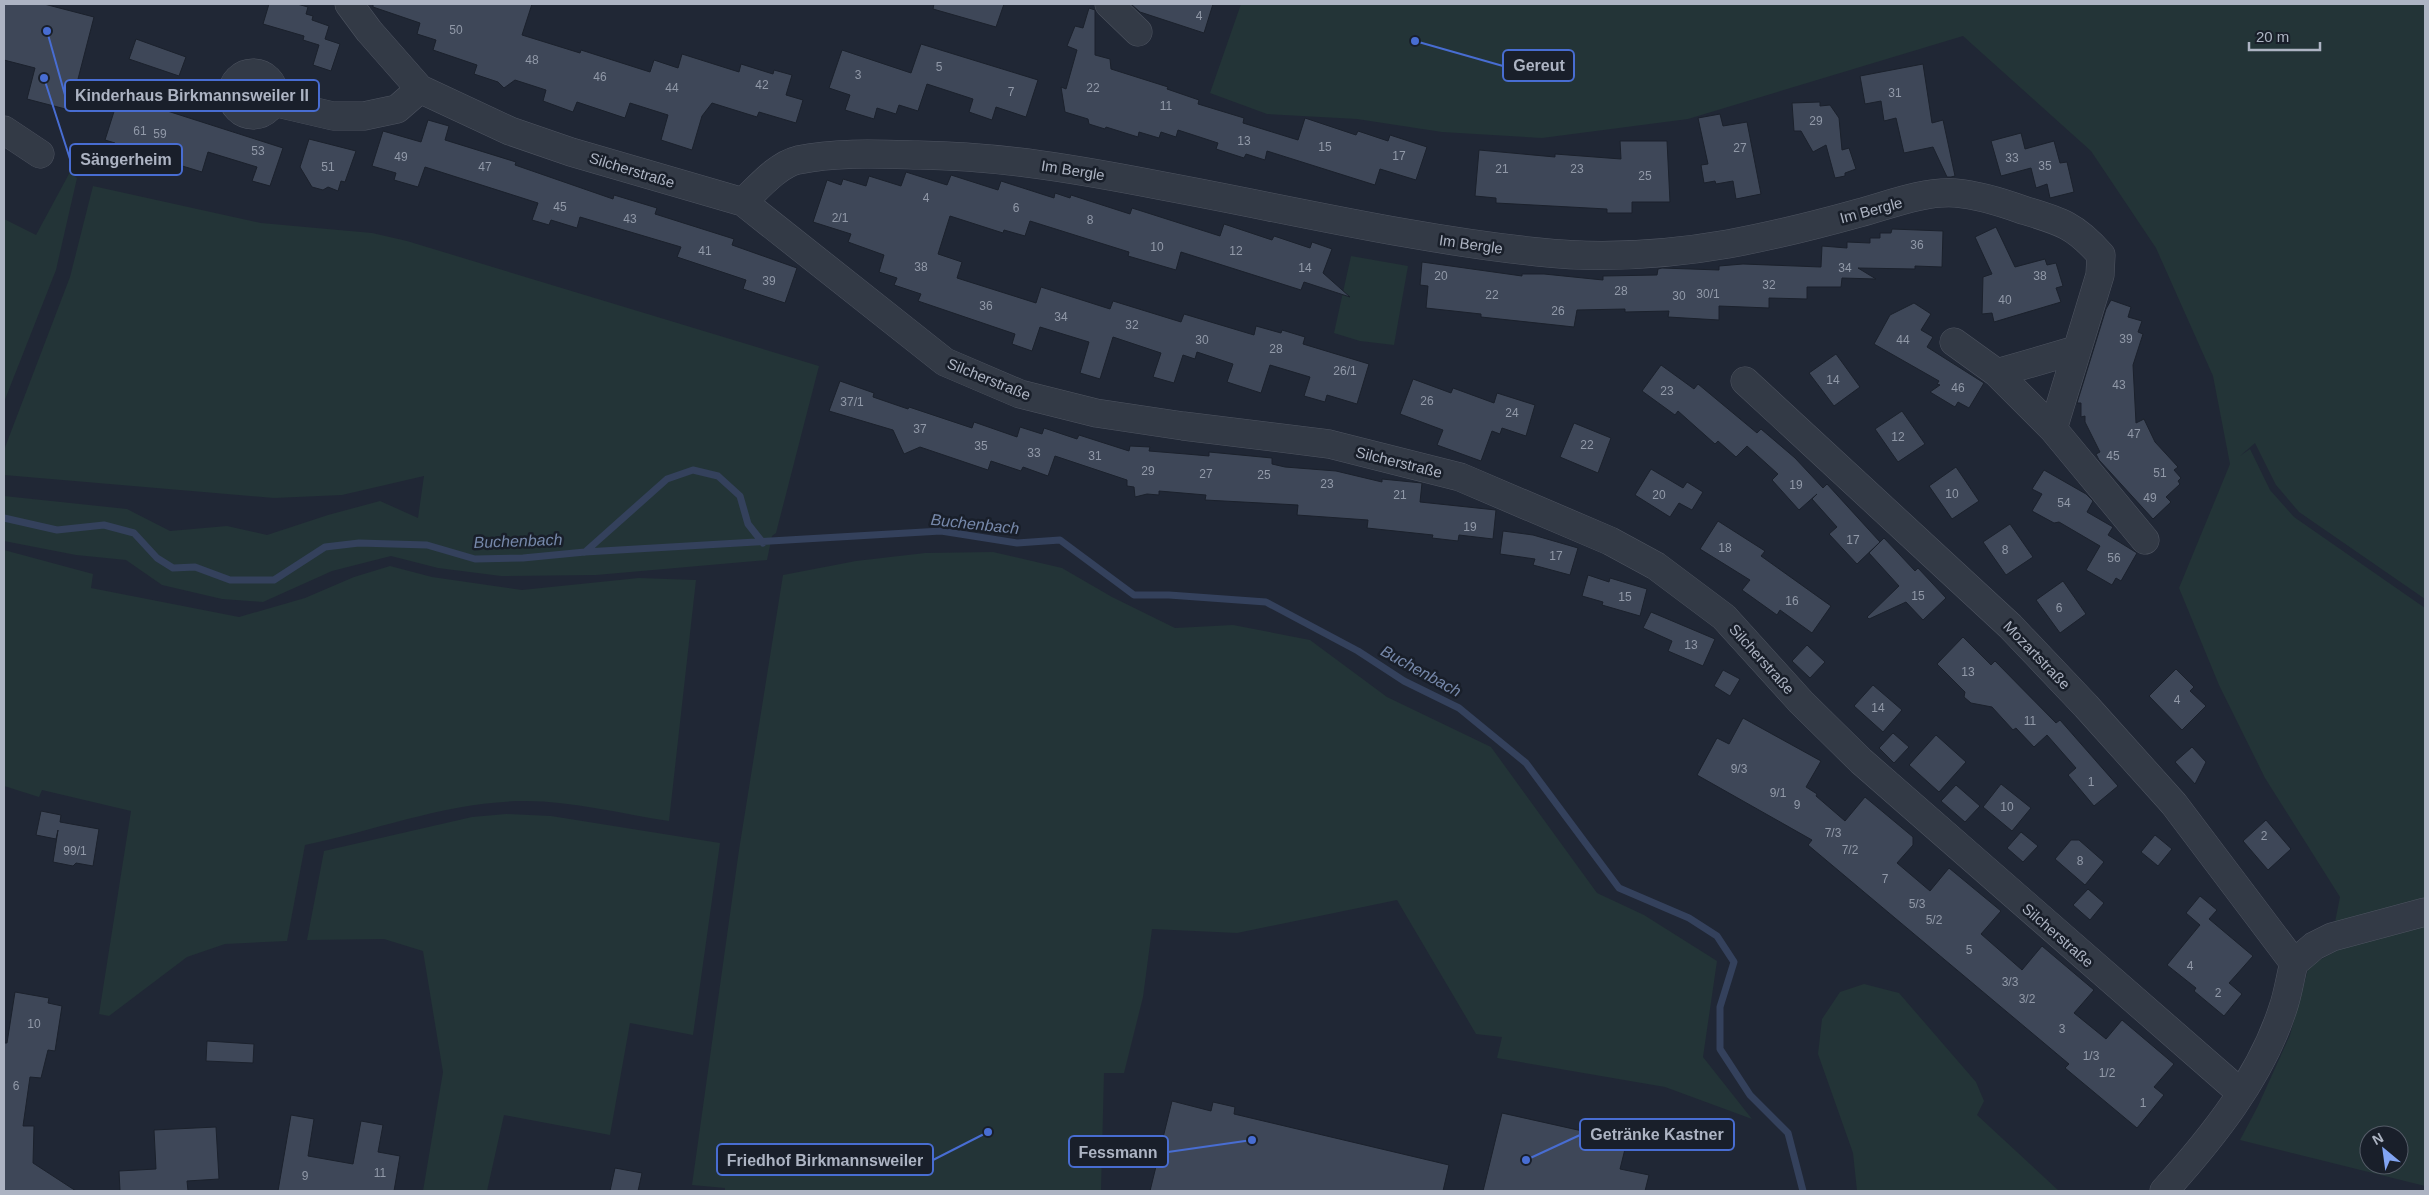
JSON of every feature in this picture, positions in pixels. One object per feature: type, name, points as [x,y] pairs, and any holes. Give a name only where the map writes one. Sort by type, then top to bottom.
[{"type":"street","name":"Silcherstraße","points":[[349,4],[369,31],[420,89],[510,131],[598,160],[743,202],[945,362],[1020,394],[1096,413],[1329,444],[1460,477],[1610,541],[1656,566],[1724,617],[1801,702],[1860,761],[2241,1093]]},
{"type":"street","points":[[1109,4],[1138,32]]},
{"type":"street","points":[[273,102],[333,116],[364,116],[397,109],[420,89]]},
{"type":"street","points":[[4,130],[40,154]]},
{"type":"street","name":"Im Bergle","points":[[743,202],[766,179],[794,161],[855,154],[945,155],[1004,159],[1069,168],[1438,239],[1540,253],[1606,257],[1656,254],[1728,244],[1915,198],[1952,193],[1986,198],[2063,222],[2086,238],[2100,255],[2100,275],[2053,429]]},
{"type":"street","points":[[1954,342],[1997,373],[2053,429],[2145,540]]},
{"type":"street","points":[[1997,373],[2076,350]]},
{"type":"street","name":"Mozartstraße","points":[[1745,381],[2010,626],[2086,706],[2174,804],[2294,963]]},
{"type":"street","points":[[2164,1191],[2196,1156],[2241,1093],[2266,1048],[2283,1009],[2294,963],[2314,946],[2332,937],[2425,912]]},
{"type":"shaded area","points":[[1241,4],[2425,4],[2425,599],[2299,512],[2276,485],[2255,443],[2240,456],[2250,449],[2270,490],[2294,517],[2425,608],[2425,910],[2332,937],[2340,897],[2265,778],[2219,685],[2179,588],[2230,464],[2213,376],[2156,248],[2091,151],[1963,36],[1688,119],[1542,138],[1442,132],[1357,119],[1267,114],[1210,93]]},
{"type":"shaded area","points":[[70,172],[77,178],[56,270],[4,402],[4,219],[36,235]]},
{"type":"shaded area","points":[[93,186],[261,223],[372,233],[407,241],[819,366],[776,533],[772,536],[767,560],[596,575],[501,576],[438,568],[391,556],[332,571],[263,602],[222,599],[162,585],[126,560],[76,555],[4,541],[4,496],[127,509],[170,531],[227,526],[267,535],[328,515],[380,501],[418,518],[424,476],[342,495],[274,498],[4,475],[4,450],[70,277]]},
{"type":"shaded area","points":[[1351,256],[1408,266],[1394,345],[1360,341],[1334,333]]},
{"type":"shaded area","points":[[4,550],[93,574],[91,588],[239,617],[305,598],[354,577],[390,566],[432,577],[522,590],[639,578],[696,580],[669,821],[561,803],[497,802],[414,817],[305,845],[287,941],[225,944],[187,957],[109,1016],[99,1014],[131,811],[42,790],[39,797],[4,786]]},
{"type":"shaded area","points":[[993,552],[1062,568],[1112,597],[1175,628],[1233,625],[1310,640],[1387,697],[1491,747],[1597,893],[1644,915],[1717,961],[1703,1057],[1752,1119],[1665,1087],[1497,1058],[1502,1037],[1476,1034],[1397,900],[1237,933],[1152,929],[1143,997],[1124,1073],[1104,1073],[1101,1191],[725,1191],[725,1188],[692,1185],[739,850],[783,575],[856,561],[925,553]]},
{"type":"shaded area","points":[[506,814],[551,816],[720,843],[693,1035],[630,1023],[610,1135],[504,1115],[487,1191],[423,1191],[443,1072],[423,951],[384,939],[307,940],[324,851],[472,817]]},
{"type":"shaded area","points":[[2425,921],[2425,1186],[2381,1175],[2409,1175],[2409,1125],[2359,1125],[2359,1170],[2240,1140],[2258,1106],[2290,1035],[2309,966],[2338,950],[2417,926]]},
{"type":"shaded area","points":[[1864,984],[1899,993],[1976,1082],[1984,1101],[1977,1115],[2059,1191],[1857,1191],[1853,1153],[1818,1054],[1822,1019],[1840,992]]},
{"type":"building","points":[[4,4],[44,4],[94,17],[78,79],[85,81],[77,112],[27,99],[35,68],[4,60]]},
{"type":"building","points":[[269,4],[297,4],[308,7],[306,14],[313,16],[312,20],[329,26],[325,39],[340,44],[331,71],[313,65],[319,45],[303,40],[304,36],[263,24]]},
{"type":"building","points":[[373,4],[532,4],[522,35],[580,53],[581,50],[650,72],[654,60],[678,68],[682,54],[739,72],[741,64],[773,74],[774,70],[792,75],[786,95],[803,100],[796,123],[759,112],[757,117],[712,103],[702,116],[692,150],[661,140],[668,115],[630,103],[625,118],[577,102],[573,112],[543,101],[546,90],[515,80],[504,88],[498,82],[474,74],[477,65],[433,50],[436,40],[417,34],[420,23],[373,7]]},
{"type":"building","points":[[934,4],[1004,4],[996,27],[933,9]]},
{"type":"building","points":[[1131,4],[1213,4],[1204,33],[1140,12]]},
{"type":"building","points":[[1089,8],[1095,10],[1095,55],[1110,59],[1111,69],[1168,87],[1167,89],[1199,100],[1198,104],[1244,118],[1243,123],[1298,140],[1305,118],[1356,135],[1358,131],[1388,141],[1390,135],[1427,147],[1416,180],[1380,169],[1375,185],[1267,151],[1265,160],[1246,154],[1244,158],[1216,149],[1218,143],[1178,130],[1176,137],[1161,132],[1159,138],[1139,132],[1138,137],[1089,124],[1088,119],[1065,112],[1061,87],[1066,89],[1077,50],[1067,46],[1075,26],[1083,28]]},
{"type":"building","points":[[136,39],[186,57],[179,76],[129,59]]},
{"type":"building","points":[[921,44],[1038,80],[1026,117],[996,107],[992,120],[969,112],[973,99],[927,84],[918,111],[899,105],[896,114],[877,108],[874,119],[845,110],[850,95],[829,88],[842,50],[911,73]]},
{"type":"building","points":[[1923,64],[1932,123],[1943,120],[1955,176],[1947,177],[1933,147],[1904,153],[1896,118],[1884,121],[1881,101],[1865,104],[1860,76]]},
{"type":"building","points":[[118,99],[157,111],[158,108],[283,148],[270,186],[252,181],[257,167],[208,152],[202,172],[143,154],[141,157],[113,148],[115,143],[105,140]]},
{"type":"building","points":[[1820,102],[1820,106],[1830,105],[1839,118],[1842,150],[1849,148],[1856,169],[1845,173],[1845,176],[1835,178],[1826,145],[1813,152],[1801,131],[1794,131],[1792,103]]},
{"type":"building","points":[[1720,114],[1723,126],[1747,122],[1761,194],[1736,199],[1733,181],[1716,184],[1715,181],[1704,183],[1701,165],[1708,164],[1698,118]]},
{"type":"building","points":[[428,120],[449,126],[445,140],[516,162],[515,165],[613,199],[614,195],[657,208],[655,214],[734,239],[732,245],[797,268],[785,303],[743,289],[746,280],[677,257],[681,247],[580,217],[577,228],[551,220],[549,225],[532,220],[538,203],[425,167],[418,187],[394,180],[396,173],[372,166],[383,131],[421,142]]},
{"type":"building","points":[[2021,133],[2025,149],[2054,141],[2060,163],[2067,162],[2074,192],[2050,198],[2047,184],[2036,188],[2031,168],[2001,176],[1991,141]]},
{"type":"building","points":[[309,139],[356,151],[345,182],[341,181],[338,191],[328,187],[323,190],[312,187],[300,167]]},
{"type":"building","points":[[1620,141],[1667,141],[1670,202],[1632,202],[1632,213],[1607,213],[1607,209],[1496,203],[1496,198],[1475,196],[1479,150],[1555,157],[1555,154],[1621,159]]},
{"type":"building","points":[[906,172],[947,185],[951,175],[998,190],[1001,181],[1054,198],[1055,193],[1070,198],[1071,195],[1130,214],[1132,208],[1220,236],[1224,224],[1272,240],[1274,236],[1310,248],[1312,242],[1332,249],[1323,273],[1350,297],[1304,282],[1301,290],[1181,252],[1176,270],[1128,256],[1129,252],[1030,221],[1025,236],[1004,230],[1003,233],[950,216],[938,254],[962,262],[957,278],[1036,303],[1041,287],[1110,309],[1113,301],[1181,322],[1184,314],[1254,335],[1256,326],[1281,333],[1282,330],[1305,337],[1303,344],[1369,364],[1357,404],[1327,395],[1325,402],[1304,396],[1310,377],[1270,365],[1261,393],[1227,382],[1233,364],[1197,352],[1195,359],[1183,355],[1174,383],[1153,377],[1161,353],[1113,337],[1100,379],[1080,373],[1089,342],[1040,327],[1032,351],[1012,344],[1015,334],[918,301],[921,294],[894,285],[897,278],[879,272],[884,255],[848,242],[851,234],[813,222],[827,180],[841,185],[843,179],[866,186],[869,176],[901,186]]},
{"type":"building","points":[[1996,227],[2015,267],[2045,259],[2047,265],[2056,263],[2063,286],[2056,288],[2061,302],[1994,322],[1992,313],[1982,314],[1983,277],[1992,274],[1975,237]]},
{"type":"building","points":[[1892,229],[1943,231],[1942,267],[1915,266],[1915,269],[1858,268],[1876,279],[1842,278],[1841,287],[1807,287],[1807,299],[1769,298],[1769,308],[1719,306],[1719,320],[1668,317],[1669,311],[1625,312],[1625,309],[1577,310],[1574,327],[1481,317],[1481,314],[1426,308],[1428,286],[1420,285],[1422,262],[1522,276],[1522,274],[1544,274],[1603,280],[1603,276],[1657,275],[1658,269],[1662,268],[1719,270],[1719,266],[1743,264],[1821,267],[1822,246],[1847,248],[1847,242],[1870,243],[1870,238],[1880,238],[1880,233],[1891,233]]},
{"type":"building","points":[[2111,300],[2131,307],[2128,317],[2142,321],[2138,332],[2143,334],[2133,365],[2136,423],[2144,419],[2155,442],[2178,467],[2174,470],[2181,478],[2178,481],[2180,484],[2166,497],[2171,502],[2153,519],[2099,460],[2096,454],[2100,452],[2085,422],[2085,416],[2081,417],[2081,403],[2077,403],[2106,309]]},
{"type":"building","points":[[1914,303],[1931,314],[1921,330],[1933,337],[1927,347],[1984,383],[1969,408],[1958,402],[1955,407],[1930,392],[1940,385],[1937,384],[1939,381],[1874,344],[1890,315]]},
{"type":"building","points":[[1836,354],[1860,387],[1834,406],[1809,373]]},
{"type":"building","points":[[1661,365],[1694,389],[1698,384],[1757,433],[1761,429],[1795,458],[1823,488],[1827,484],[1880,542],[1857,564],[1829,534],[1837,527],[1812,499],[1817,494],[1799,510],[1772,480],[1778,474],[1747,446],[1736,457],[1718,441],[1715,444],[1678,411],[1675,415],[1642,391]]},
{"type":"building","points":[[1413,379],[1451,393],[1453,388],[1494,403],[1497,393],[1535,405],[1526,436],[1502,428],[1500,434],[1492,431],[1481,461],[1437,445],[1443,430],[1400,414]]},
{"type":"building","points":[[840,381],[874,393],[873,397],[908,409],[909,407],[972,428],[974,422],[1017,437],[1020,427],[1042,434],[1044,428],[1077,439],[1079,435],[1129,451],[1130,446],[1150,447],[1149,451],[1209,456],[1209,452],[1272,458],[1272,464],[1285,467],[1336,471],[1382,482],[1382,479],[1422,483],[1420,502],[1496,510],[1493,539],[1459,535],[1458,541],[1432,538],[1433,535],[1367,528],[1368,520],[1297,515],[1298,505],[1205,500],[1206,495],[1159,491],[1159,495],[1147,494],[1135,497],[1134,487],[1127,486],[1127,480],[1055,456],[1048,476],[1023,467],[1021,471],[991,461],[988,470],[920,447],[904,454],[893,430],[829,411]]},
{"type":"building","points":[[1902,411],[1925,444],[1898,462],[1875,429]]},
{"type":"building","points":[[1574,423],[1611,438],[1598,473],[1560,457]]},
{"type":"building","points":[[1956,467],[1979,501],[1952,519],[1929,486]]},
{"type":"building","points":[[1651,469],[1683,488],[1687,482],[1703,492],[1692,510],[1679,503],[1670,517],[1635,495]]},
{"type":"building","points":[[2044,470],[2086,494],[2093,501],[2087,512],[2113,527],[2108,535],[2137,553],[2121,581],[2116,578],[2112,585],[2086,570],[2100,546],[2059,522],[2054,523],[2032,511],[2042,494],[2032,489]]},
{"type":"building","points":[[1718,521],[1765,551],[1761,556],[1831,606],[1812,633],[1780,610],[1777,615],[1742,590],[1750,580],[1700,549]]},
{"type":"building","points":[[2010,524],[2033,557],[2006,575],[1983,542]]},
{"type":"building","points":[[1503,531],[1533,535],[1578,548],[1570,575],[1533,565],[1535,559],[1500,554]]},
{"type":"building","points":[[1884,538],[1915,571],[1918,568],[1946,598],[1923,620],[1906,602],[1869,619],[1867,617],[1899,586],[1869,553]]},
{"type":"building","points":[[1588,575],[1609,582],[1610,578],[1647,589],[1640,616],[1602,605],[1603,602],[1582,596]]},
{"type":"building","points":[[2063,581],[2086,614],[2060,633],[2036,600]]},
{"type":"building","points":[[1651,612],[1715,639],[1703,666],[1668,651],[1672,641],[1643,628]]},
{"type":"building","points":[[1963,637],[1991,665],[1995,661],[2056,723],[2060,720],[2118,786],[2094,806],[2068,775],[2076,768],[2047,735],[2034,747],[2016,728],[2013,730],[1992,707],[1971,703],[1964,697],[1965,692],[1937,664]]},
{"type":"building","points":[[1807,645],[1825,662],[1810,678],[1792,661]]},
{"type":"building","points":[[2176,669],[2194,687],[2190,691],[2206,706],[2182,730],[2149,696]]},
{"type":"building","points":[[1723,670],[1740,679],[1730,696],[1714,686]]},
{"type":"building","points":[[1873,685],[1902,710],[1883,732],[1854,706]]},
{"type":"building","points":[[1743,718],[1821,761],[1806,787],[1817,794],[1816,796],[1845,821],[1865,797],[1913,837],[1913,845],[1897,863],[1930,891],[1949,868],[2001,911],[1981,934],[2022,970],[2042,946],[2094,990],[2074,1013],[2106,1039],[2122,1020],[2174,1064],[2154,1087],[2164,1095],[2137,1128],[2065,1068],[2069,1064],[1808,845],[1812,840],[1697,775],[1717,738],[1729,744]]},
{"type":"building","points":[[1893,733],[1909,747],[1894,763],[1879,748]]},
{"type":"building","points":[[1936,735],[1966,762],[1939,792],[1909,765]]},
{"type":"building","points":[[2192,747],[2206,762],[2195,784],[2175,762]]},
{"type":"building","points":[[2001,784],[2031,808],[2012,831],[1983,807]]},
{"type":"building","points":[[1956,785],[1980,806],[1965,822],[1941,801]]},
{"type":"building","points":[[41,811],[61,815],[60,822],[99,829],[93,866],[76,863],[73,866],[53,862],[58,830],[56,839],[36,835]]},
{"type":"building","points":[[2266,820],[2291,849],[2268,870],[2243,841]]},
{"type":"building","points":[[2021,832],[2038,846],[2023,862],[2007,848]]},
{"type":"building","points":[[2155,835],[2172,849],[2158,866],[2141,852]]},
{"type":"building","points":[[2071,840],[2079,840],[2104,862],[2085,885],[2055,859]]},
{"type":"building","points":[[2088,889],[2104,903],[2090,920],[2073,905]]},
{"type":"building","points":[[2200,896],[2217,910],[2209,919],[2253,956],[2229,983],[2242,994],[2224,1016],[2194,991],[2196,988],[2167,965],[2200,925],[2186,913]]},
{"type":"building","points":[[15,992],[49,998],[48,1003],[62,1006],[55,1051],[48,1050],[41,1078],[30,1077],[23,1126],[34,1126],[33,1163],[76,1191],[4,1191],[4,1043],[7,1043]]},
{"type":"building","points":[[207,1041],[254,1044],[253,1063],[206,1061]]},
{"type":"building","points":[[1172,1101],[1211,1111],[1213,1102],[1235,1107],[1234,1114],[1449,1165],[1443,1191],[1150,1191]]},
{"type":"building","points":[[1502,1113],[1627,1141],[1620,1169],[1649,1175],[1645,1191],[1483,1191]]},
{"type":"building","points":[[291,1115],[314,1119],[308,1156],[353,1164],[361,1121],[383,1125],[378,1152],[400,1156],[394,1191],[278,1191]]},
{"type":"building","points":[[216,1127],[219,1179],[187,1181],[188,1191],[120,1191],[119,1171],[156,1169],[154,1130]]},
{"type":"building","points":[[615,1168],[642,1173],[638,1191],[610,1191]]},
{"type":"waterway","name":"Buchenbach","points":[[585,552],[667,479],[693,470],[718,476],[740,496],[748,524],[763,543]]},
{"type":"waterway","name":"Buchenbach","points":[[4,518],[57,530],[104,525],[134,533],[157,558],[173,568],[195,567],[230,580],[274,580],[325,547],[359,543],[427,545],[475,559],[523,558],[585,552],[941,531],[1017,543],[1060,540],[1134,595],[1169,595],[1266,602],[1358,651],[1404,681],[1459,708],[1526,763],[1619,888],[1689,918],[1717,936],[1734,962],[1720,1007],[1720,1049],[1750,1095],[1788,1133],[1803,1191]]},
{"type":"place","name":"Kinderhaus Birkmannsweiler II","points":[[47,31]]},
{"type":"place","name":"Gereut","points":[[1415,41]]},
{"type":"place","name":"Sängerheim","points":[[44,78]]},
{"type":"place","name":"Friedhof Birkmannsweiler","points":[[988,1132]]},
{"type":"place","name":"Fessmann","points":[[1252,1140]]},
{"type":"place","name":"Getränke Kastner","points":[[1526,1160]]}]
